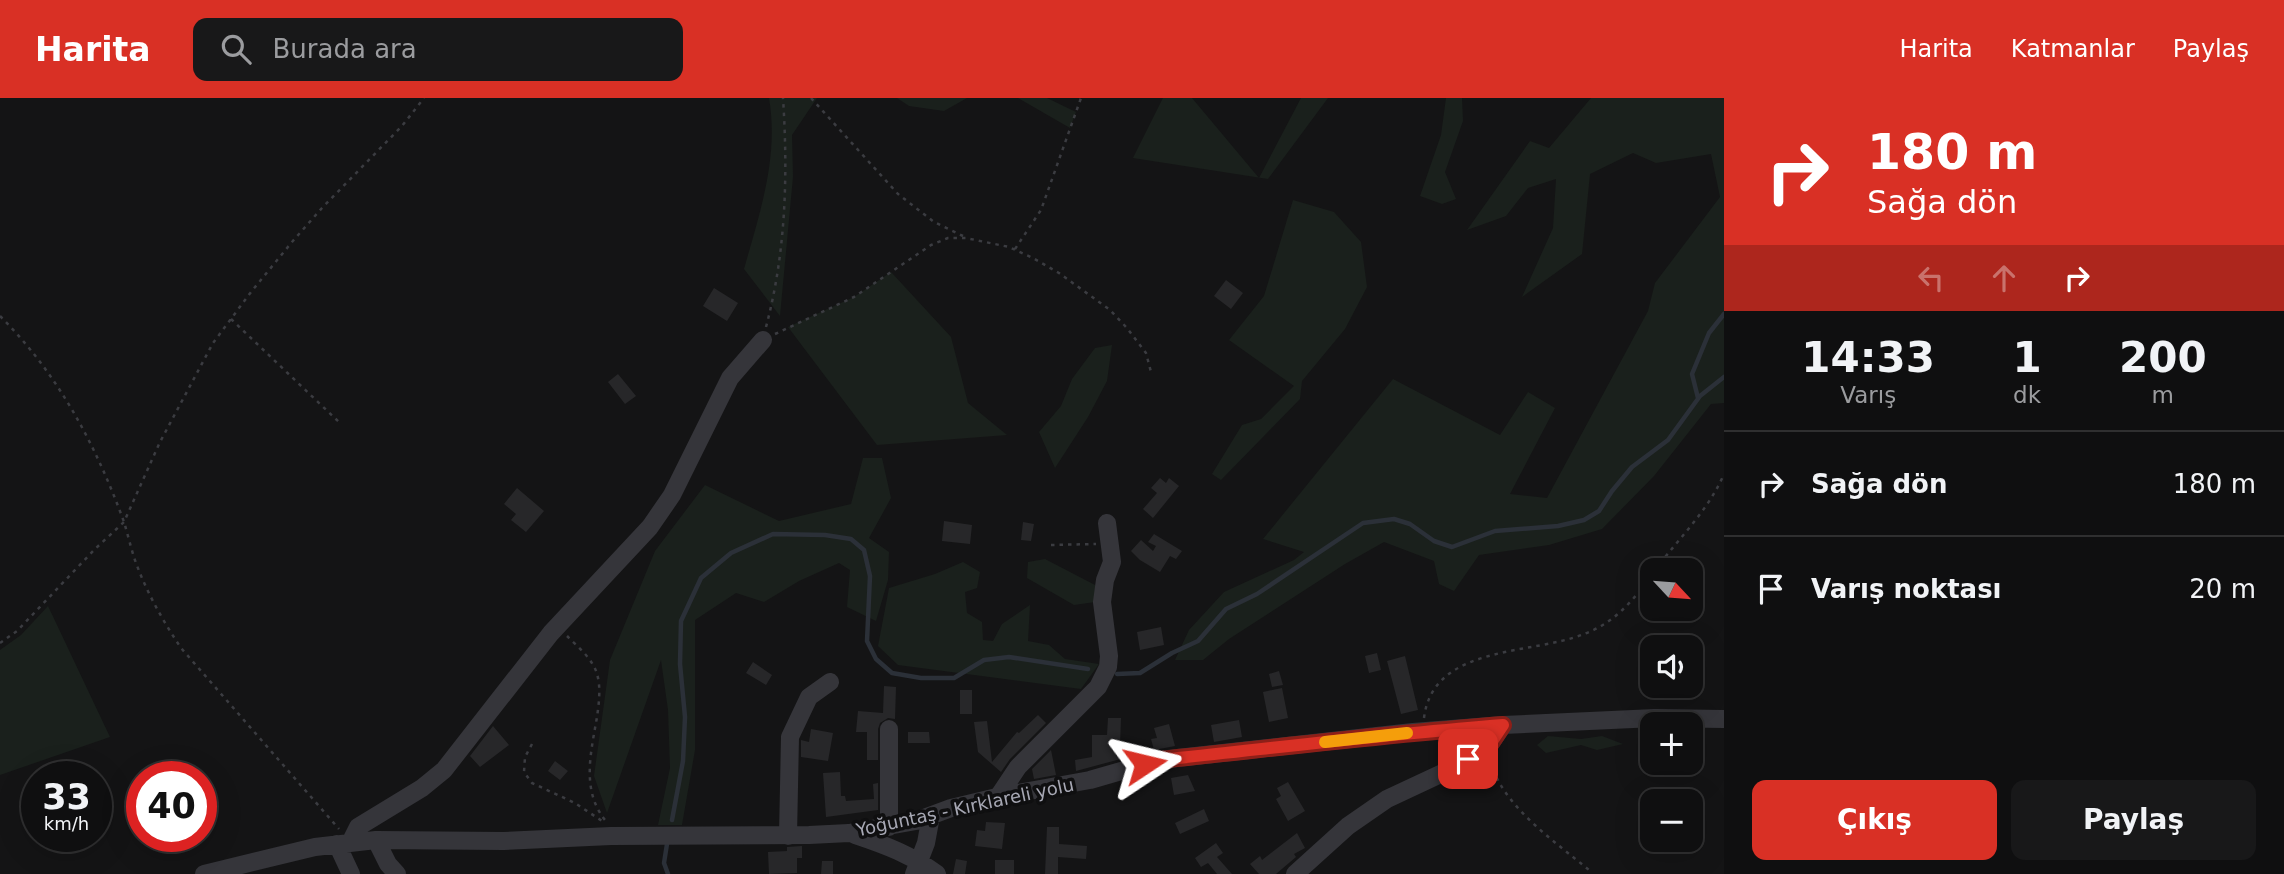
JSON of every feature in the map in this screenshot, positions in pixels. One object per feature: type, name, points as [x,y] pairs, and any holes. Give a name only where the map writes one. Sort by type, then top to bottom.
[{"type":"street","points":[[351,874],[344,843],[358,827],[422,788],[444,769],[557,627],[650,527],[672,495],[730,378],[763,340]]},
{"type":"street","points":[[998,797],[1018,767],[1098,687],[1108,667],[1102,602],[1105,580],[1112,562],[1107,523]]},
{"type":"street","points":[[788,836],[790,737],[809,697],[830,682]]},
{"type":"street","name":"Yoğuntaş - Kırklareli yolu","points":[[204,874],[344,843],[376,840],[504,841],[611,836],[788,836],[849,833],[889,827],[998,797],[1090,780],[1159,760],[1423,731],[1503,725],[1655,718],[1724,719]]},
{"type":"street","points":[[1295,874],[1348,826],[1388,799],[1451,769],[1485,749],[1503,725]]},
{"type":"street","points":[[889,729],[889,827]]},
{"type":"street","points":[[917,867],[926,843],[931,816]]},
{"type":"street","points":[[849,833],[896,849],[917,867],[937,874]]},
{"type":"street","points":[[376,840],[387,864],[397,874]]},
{"type":"path","points":[[0,643],[17,632],[124,522],[138,487],[213,342],[314,216],[393,136],[424,98]]},
{"type":"path","points":[[763,340],[772,306],[786,209],[787,153],[783,98]]},
{"type":"path","points":[[811,98],[898,194],[934,222],[966,237],[1015,249],[1059,273],[1110,310],[1146,353],[1151,372]]},
{"type":"path","points":[[1015,249],[1041,210],[1081,98]]},
{"type":"path","points":[[763,340],[854,297],[930,245],[948,238],[966,237]]},
{"type":"path","points":[[0,316],[56,382],[78,417],[124,522],[136,563],[166,626],[181,648],[310,799],[330,817],[344,843]]},
{"type":"path","points":[[231,319],[341,424]]},
{"type":"path","points":[[1666,558],[1697,520],[1724,474]]},
{"type":"path","points":[[1051,545],[1110,544]]},
{"type":"path","points":[[1423,731],[1425,707],[1434,687],[1459,667],[1497,653],[1583,635],[1610,621],[1632,603],[1640,592]]},
{"type":"path","points":[[531,744],[525,757],[524,772],[532,783],[575,803],[611,827],[592,797],[590,776],[599,698],[597,673],[582,650],[557,627]]},
{"type":"path","points":[[1485,749],[1493,774],[1512,801],[1540,829],[1589,870]]},
{"type":"shaded area","points":[[769,98],[817,98],[792,135],[793,177],[780,316],[744,269],[762,205],[770,163],[772,142]]},
{"type":"shaded area","points":[[897,98],[967,98],[944,111],[909,106]]},
{"type":"shaded area","points":[[1018,98],[1047,98],[1076,112],[1070,128]]},
{"type":"shaded area","points":[[1163,98],[1192,98],[1259,178],[1133,158]]},
{"type":"shaded area","points":[[1301,98],[1328,98],[1268,179],[1259,178]]},
{"type":"shaded area","points":[[1446,98],[1462,98],[1463,121],[1445,172],[1456,199],[1442,204],[1420,196],[1441,135]]},
{"type":"shaded area","points":[[1591,98],[1724,98],[1724,403],[1711,404],[1654,476],[1602,529],[1549,545],[1479,555],[1454,591],[1439,584],[1434,561],[1384,542],[1229,639],[1203,660],[1175,660],[1189,630],[1224,592],[1294,560],[1304,552],[1263,539],[1393,379],[1500,435],[1528,392],[1555,408],[1510,494],[1547,498],[1648,311],[1655,283],[1720,197],[1711,154],[1656,163],[1633,153],[1590,174],[1582,254],[1522,297],[1553,228],[1556,179],[1528,188],[1506,216],[1467,230],[1530,141],[1549,148]]},
{"type":"shaded area","points":[[1293,200],[1334,212],[1361,242],[1367,287],[1345,329],[1302,381],[1300,399],[1221,480],[1212,474],[1242,425],[1261,419],[1294,386],[1229,340],[1264,296]]},
{"type":"shaded area","points":[[891,272],[951,337],[968,403],[1007,435],[877,445],[788,327],[854,297]]},
{"type":"shaded area","points":[[1112,345],[1107,381],[1088,417],[1055,468],[1039,432],[1061,406],[1072,379],[1095,348]]},
{"type":"shaded area","points":[[863,458],[882,458],[891,498],[869,538],[889,552],[888,580],[876,621],[847,607],[850,570],[839,563],[799,581],[764,602],[736,593],[695,620],[695,750],[682,825],[658,825],[670,768],[668,710],[661,660],[607,813],[594,776],[610,660],[655,551],[705,485],[779,521],[851,504]]},
{"type":"shaded area","points":[[1045,559],[1095,585],[1095,602],[1074,605],[1027,578],[1028,562]]},
{"type":"shaded area","points":[[963,562],[980,572],[977,588],[965,592],[967,613],[982,622],[983,640],[993,641],[1002,624],[1030,605],[1028,641],[1049,645],[1065,659],[1099,664],[1081,689],[898,665],[878,646],[889,588]]},
{"type":"shaded area","points":[[48,606],[110,737],[41,761],[21,761],[21,768],[0,775],[0,650],[21,635]]},
{"type":"shaded area","points":[[1548,736],[1581,739],[1602,736],[1623,744],[1597,750],[1581,745],[1546,753],[1537,745]]},
{"type":"building","points":[[1226,280],[1243,293],[1231,309],[1214,296]]},
{"type":"building","points":[[714,288],[738,303],[727,321],[703,306]]},
{"type":"building","points":[[618,374],[636,396],[625,404],[608,382]]},
{"type":"building","points":[[1160,478],[1166,483],[1169,478],[1179,486],[1153,518],[1143,509],[1157,493],[1151,488]]},
{"type":"building","points":[[517,488],[544,511],[526,532],[511,520],[516,514],[504,504]]},
{"type":"building","points":[[944,521],[972,525],[970,544],[942,541]]},
{"type":"building","points":[[1023,522],[1034,524],[1031,541],[1021,540]]},
{"type":"building","points":[[1154,534],[1182,551],[1176,559],[1170,556],[1160,572],[1131,551],[1141,540],[1153,551],[1156,546],[1148,542]]},
{"type":"building","points":[[1161,627],[1164,645],[1140,650],[1137,632]]},
{"type":"building","points":[[1377,653],[1381,670],[1369,673],[1365,656]]},
{"type":"building","points":[[1405,656],[1418,710],[1401,714],[1387,661]]},
{"type":"building","points":[[753,662],[772,675],[766,685],[746,673]]},
{"type":"building","points":[[1279,671],[1283,685],[1272,687],[1269,674]]},
{"type":"building","points":[[884,686],[896,687],[895,719],[888,718],[880,723],[878,760],[867,760],[867,732],[856,732],[858,711],[883,713]]},
{"type":"building","points":[[1282,688],[1288,718],[1269,722],[1263,692]]},
{"type":"building","points":[[960,690],[972,690],[972,714],[960,714]]},
{"type":"building","points":[[1038,715],[1046,723],[1010,759],[1001,772],[978,752],[974,722],[987,721],[992,762],[1017,732]]},
{"type":"building","points":[[1108,718],[1121,718],[1120,746],[1125,745],[1128,757],[1076,771],[1075,760],[1092,757],[1092,735],[1107,735]]},
{"type":"building","points":[[1239,720],[1242,737],[1214,742],[1211,725]]},
{"type":"building","points":[[1169,724],[1175,746],[1154,750],[1151,739],[1157,738],[1154,728]]},
{"type":"building","points":[[493,726],[509,745],[480,767],[470,756]]},
{"type":"building","points":[[811,729],[833,733],[828,761],[801,757],[801,740],[809,742]]},
{"type":"building","points":[[908,732],[929,732],[930,743],[908,743]]},
{"type":"building","points":[[1051,750],[1056,775],[1034,779],[1032,769]]},
{"type":"building","points":[[555,761],[568,771],[560,780],[548,771]]},
{"type":"building","points":[[840,772],[841,796],[845,796],[846,801],[874,799],[873,784],[878,783],[878,810],[826,817],[823,773]]},
{"type":"building","points":[[1188,775],[1195,791],[1174,795],[1171,778]]},
{"type":"building","points":[[1288,782],[1305,811],[1288,821],[1276,799],[1281,796],[1277,788]]},
{"type":"building","points":[[1204,809],[1209,821],[1180,834],[1175,823]]},
{"type":"building","points":[[986,822],[1005,823],[1002,849],[975,846],[977,830],[985,831]]},
{"type":"building","points":[[1047,827],[1059,827],[1059,844],[1087,846],[1086,859],[1058,857],[1058,874],[1045,874]]},
{"type":"building","points":[[1297,833],[1305,848],[1294,854],[1296,857],[1276,874],[1259,874],[1250,864],[1260,856],[1262,860]]},
{"type":"building","points":[[1216,843],[1223,853],[1217,857],[1232,874],[1217,874],[1208,863],[1201,867],[1195,858]]},
{"type":"building","points":[[802,846],[802,858],[797,858],[797,873],[769,874],[768,852],[787,851],[787,847]]},
{"type":"building","points":[[956,859],[967,861],[965,874],[953,874]]},
{"type":"building","points":[[995,860],[1014,860],[1014,874],[995,874]]},
{"type":"building","points":[[822,861],[833,861],[833,874],[821,874]]},
{"type":"waterway","points":[[1698,398],[1692,374],[1709,333],[1724,314]]},
{"type":"waterway","points":[[1117,674],[1140,673],[1198,641],[1226,609],[1257,594],[1363,523],[1394,519],[1410,524],[1434,541],[1452,547],[1495,531],[1558,526],[1584,520],[1599,511],[1632,467],[1668,440],[1700,396],[1724,377]]},
{"type":"waterway","points":[[672,820],[683,761],[685,717],[680,664],[681,621],[701,578],[731,553],[773,534],[825,535],[851,539],[864,550],[870,576],[867,641],[876,659],[892,673],[921,678],[954,678],[984,660],[1009,657],[1088,669]]},
{"type":"waterway","points":[[667,844],[664,863],[668,874]]},
{"type":"slow traffic","points":[[1325,742],[1407,733]]},
{"type":"route","points":[[1145,764],[1159,760],[1413,732],[1503,725],[1489,746],[1468,759]]}]
